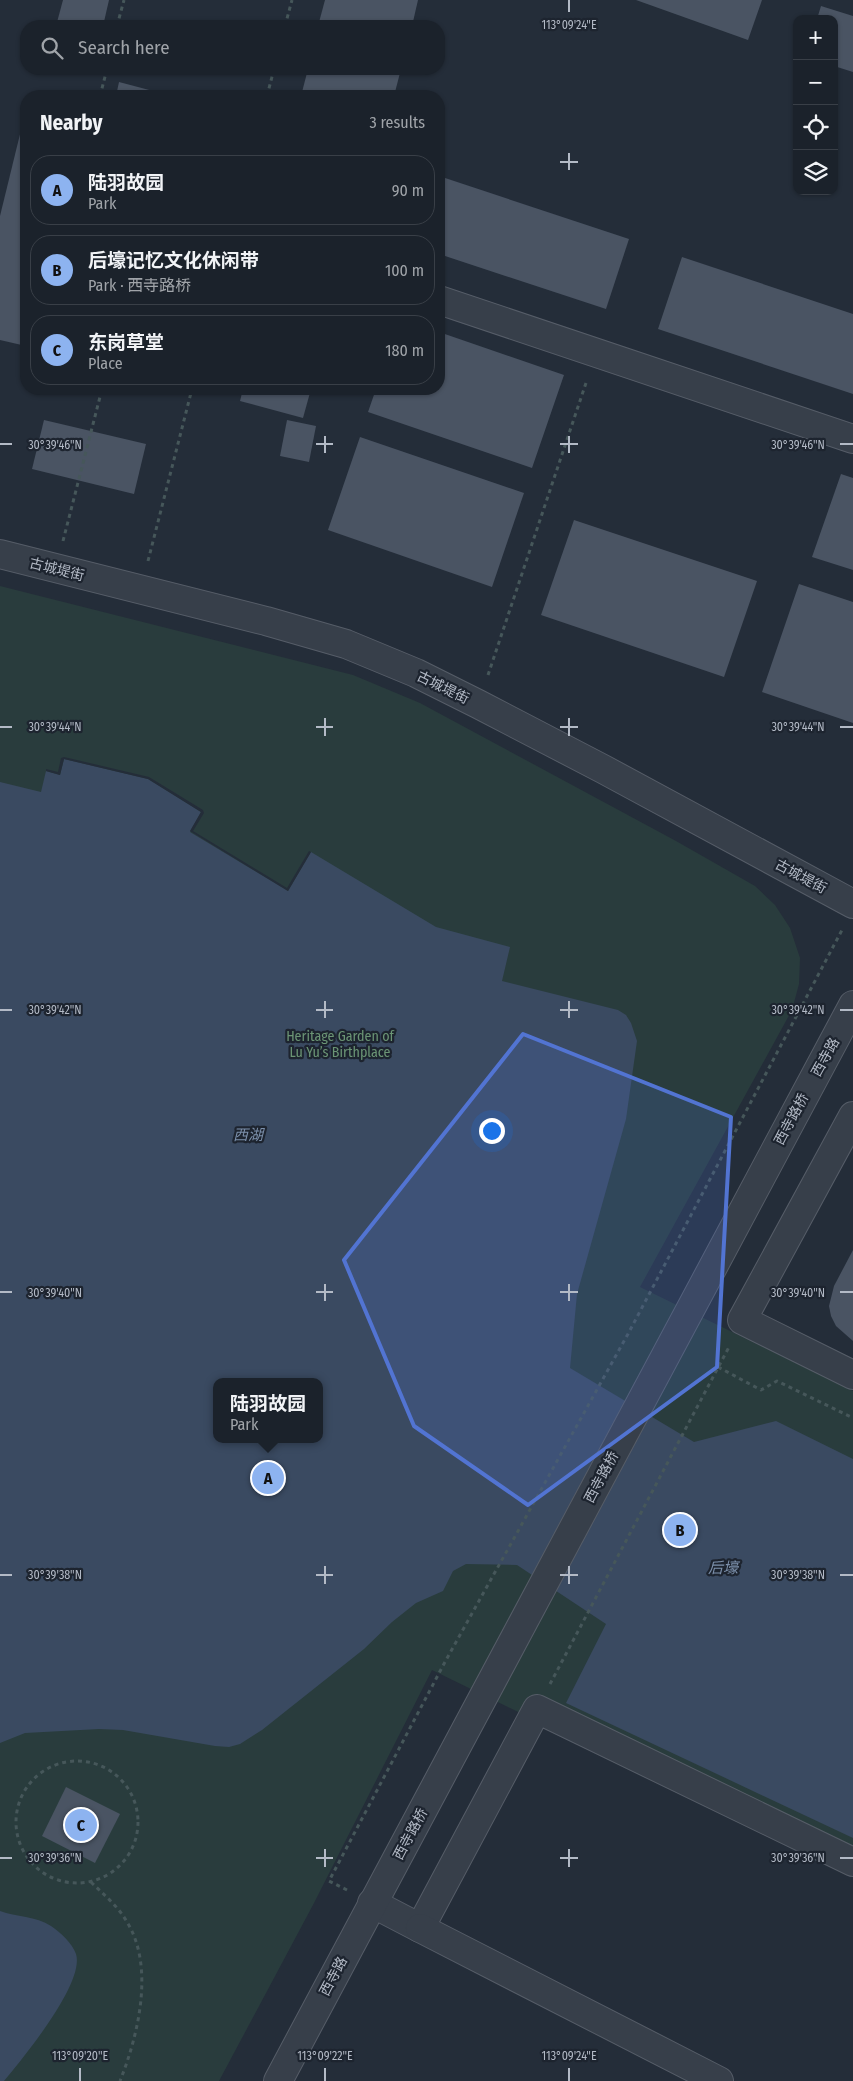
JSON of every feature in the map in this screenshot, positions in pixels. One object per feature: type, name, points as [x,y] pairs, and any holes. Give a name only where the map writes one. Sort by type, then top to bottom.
[{"type":"street","points":[[445,302],[853,439]]},
{"type":"street","name":"古城堤街","points":[[0,554],[266,621],[346,644],[416,673],[604,769],[848,916]]},
{"type":"street","name":"西寺路","points":[[811,1082],[853,1005]]},
{"type":"street","name":"西寺路桥","points":[[390,1871],[811,1082]]},
{"type":"street","points":[[853,1116],[742,1320],[853,1375]]},
{"type":"street","points":[[420,1928],[537,1709],[853,1862]]},
{"type":"street","name":"西寺路","points":[[278,2081],[390,1871]]},
{"type":"street","points":[[372,1903],[719,2081]]},
{"type":"path","points":[[119,20],[124,0]]},
{"type":"path","points":[[287,20],[292,0]]},
{"type":"path","points":[[102,90],[105,75]]},
{"type":"path","points":[[269,90],[272,75]]},
{"type":"path","points":[[478,704],[596,353]]},
{"type":"path","points":[[55,569],[100,395]]},
{"type":"path","points":[[141,590],[190,395]]},
{"type":"path","points":[[372,1903],[328,1881],[446,1660],[602,1381],[848,916]]},
{"type":"path","points":[[537,1709],[742,1320]]},
{"type":"path","points":[[718,1367],[761,1390],[777,1380],[853,1418]]},
{"type":"path","points":[[91,1882],[109,1875],[124,1861],[135,1844],[138,1824],[136,1804],[127,1787],[113,1773],[95,1764],[75,1762],[56,1765],[39,1775],[26,1790],[18,1808],[16,1829],[22,1849],[33,1866],[50,1877],[70,1883],[91,1882],[114,1904],[128,1923],[137,1944],[142,1983],[140,2011],[127,2063],[120,2081]]},
{"type":"highlighted area","points":[[523,1034],[731,1117],[717,1367],[528,1505],[414,1426],[344,1260]]},
{"type":"green space","name":"Heritage Garden of Lu Yu’s Birthplace","points":[[0,586],[353,675],[420,703],[676,841],[755,886],[775,905],[790,928],[800,958],[799,984],[792,1010],[640,1287],[853,1391],[853,1875],[432,1670],[314,1903],[219,2081],[0,2081]]},
{"type":"water","name":"西湖","points":[[64,759],[148,779],[201,812],[190,832],[288,891],[311,852],[436,927],[510,947],[502,981],[618,1010],[626,1015],[637,1041],[626,1119],[577,1294],[570,1368],[694,1442],[776,1421],[853,1459],[853,1838],[566,1703],[606,1624],[517,1565],[466,1564],[453,1571],[443,1591],[416,1603],[392,1622],[364,1649],[262,1730],[240,1744],[229,1747],[215,1746],[123,1730],[99,1729],[25,1733],[0,1743],[0,782],[41,792],[46,771],[60,775]]},
{"type":"water","points":[[0,1911],[39,1920],[51,1926],[66,1939],[76,1954],[76,1967],[62,2001],[25,2056],[4,2081],[0,2081]]},
{"type":"pier","points":[[64,757],[149,777],[203,810],[204,813],[193,831],[287,888],[309,851],[311,852],[288,891],[190,831],[201,812],[148,779],[64,759],[60,775],[46,771],[46,769],[58,772],[61,758]]},
{"type":"building","points":[[63,0],[109,0],[104,20],[58,20]]},
{"type":"building","points":[[325,0],[418,0],[413,20],[320,20]]},
{"type":"building","points":[[636,0],[762,0],[748,40]]},
{"type":"building","points":[[821,6],[853,16],[853,72],[838,67],[838,15],[818,15]]},
{"type":"building","points":[[306,75],[399,75],[396,90],[303,90]]},
{"type":"building","points":[[119,82],[149,90],[117,90]]},
{"type":"building","points":[[20,134],[20,345],[0,340],[0,216]]},
{"type":"building","points":[[445,178],[629,239],[606,309],[445,256]]},
{"type":"building","points":[[682,257],[853,314],[853,394],[658,329]]},
{"type":"building","points":[[445,334],[564,375],[532,468],[368,412],[374,395],[445,395]]},
{"type":"building","points":[[242,395],[309,395],[303,418],[240,401]]},
{"type":"building","points":[[44,420],[146,444],[134,494],[32,469]]},
{"type":"building","points":[[287,420],[316,426],[309,462],[280,456]]},
{"type":"building","points":[[360,437],[524,493],[492,587],[328,530]]},
{"type":"building","points":[[841,474],[853,478],[853,570],[812,557]]},
{"type":"building","points":[[574,520],[757,581],[724,677],[541,615]]},
{"type":"building","points":[[799,584],[853,602],[853,723],[762,692]]},
{"type":"building","points":[[853,1250],[853,1341],[836,1326],[829,1306],[834,1286]]},
{"type":"building","points":[[66,1787],[120,1814],[95,1863],[42,1836]]},
{"type":"place","name":"陆羽故园","points":[[268,1478]]},
{"type":"place","name":"后壕记忆文化休闲带","points":[[680,1530]]},
{"type":"place","name":"东岗草堂","points":[[81,1825]]},
{"type":"water label","name":"后壕","points":[[723,1568]]}]
